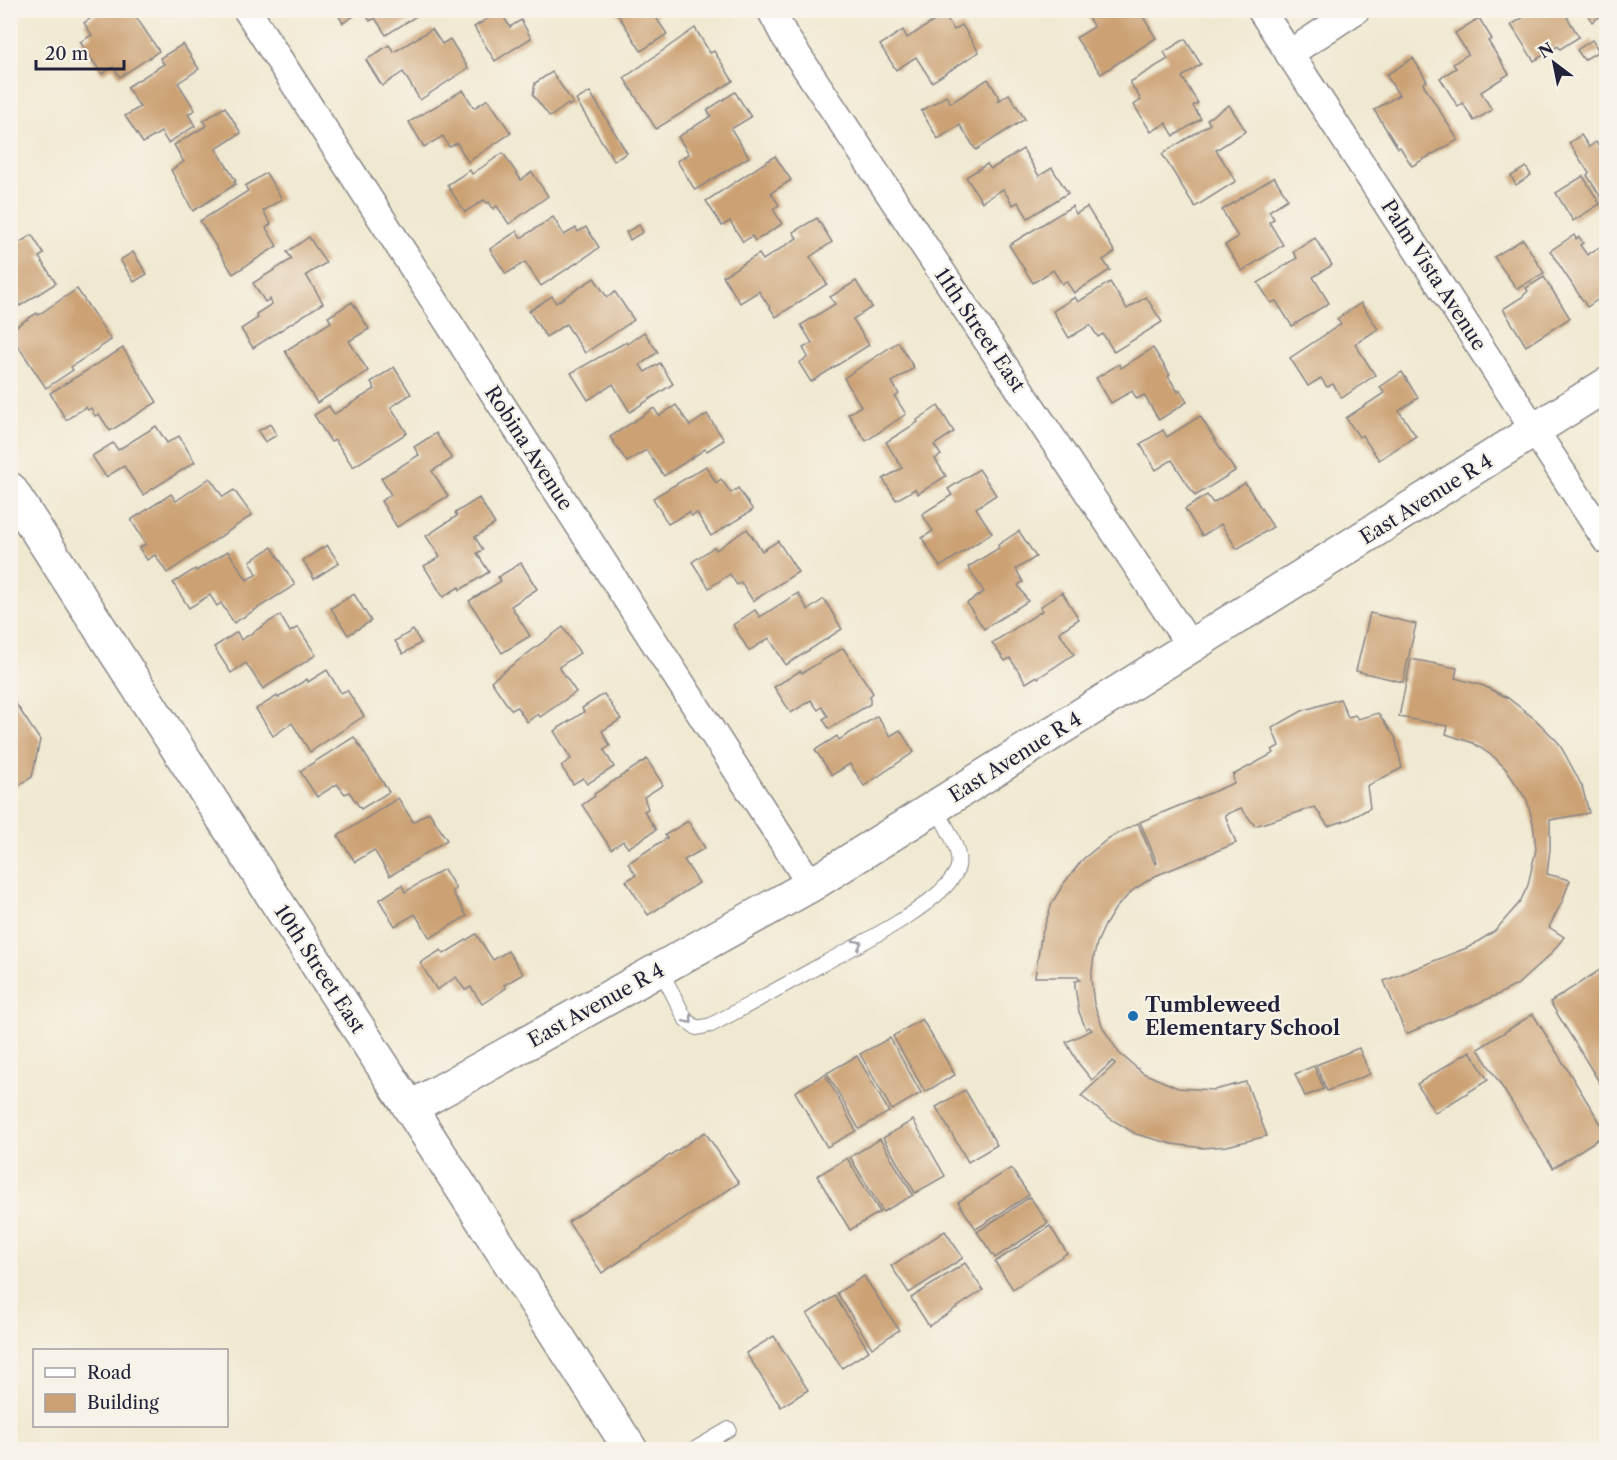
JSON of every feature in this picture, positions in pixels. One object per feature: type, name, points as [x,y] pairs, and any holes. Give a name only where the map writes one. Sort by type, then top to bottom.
[{"type":"street","name":"Robina Avenue","points":[[247,10],[811,885]]},
{"type":"street","name":"11th Street East","points":[[771,10],[784,35],[1191,647]]},
{"type":"street","name":"Palm Vista Avenue","points":[[1261,10],[1606,540]]},
{"type":"street","points":[[1289,54],[1356,10]]},
{"type":"street","name":"East Avenue R 4","points":[[410,1108],[811,885],[1606,385]]},
{"type":"street","name":"10th Street East","points":[[10,489],[631,1449]]},
{"type":"lane","points":[[660,969],[686,1020],[697,1028],[711,1025],[902,920],[941,891],[957,870],[958,858],[954,842],[935,807]]},
{"type":"lane","points":[[693,1449],[729,1429]]},
{"type":"building","points":[[103,10],[146,10],[136,17],[159,51],[120,77],[113,67],[102,74],[80,42],[92,35],[84,23]]},
{"type":"building","points":[[335,10],[363,10],[343,23]]},
{"type":"building","points":[[363,10],[422,10],[423,12],[386,35],[375,18],[370,21]]},
{"type":"building","points":[[615,10],[664,10],[655,16],[667,34],[641,51]]},
{"type":"building","points":[[1097,10],[1139,10],[1156,38],[1101,74],[1076,38],[1094,27],[1087,16]]},
{"type":"building","points":[[1535,10],[1563,10],[1579,37],[1560,49],[1558,46],[1534,61],[1511,25]]},
{"type":"building","points":[[1585,10],[1606,10],[1606,12],[1592,22]]},
{"type":"building","points":[[500,11],[510,27],[521,20],[531,38],[495,61],[474,27]]},
{"type":"building","points":[[944,15],[954,30],[962,25],[979,52],[932,82],[916,57],[896,70],[880,45],[903,30],[907,38]]},
{"type":"building","points":[[1479,18],[1492,39],[1488,41],[1509,74],[1481,92],[1492,110],[1474,121],[1463,103],[1458,107],[1440,78],[1456,68],[1453,64],[1468,54],[1455,33]]},
{"type":"building","points":[[695,28],[710,53],[714,51],[733,81],[656,129],[624,78]]},
{"type":"building","points":[[432,29],[442,44],[450,39],[468,68],[420,100],[403,72],[382,86],[366,60],[389,45],[394,52]]},
{"type":"building","points":[[1185,39],[1201,64],[1182,77],[1198,103],[1193,106],[1201,119],[1174,136],[1166,123],[1151,132],[1134,105],[1141,100],[1130,82],[1168,59],[1164,52]]},
{"type":"building","points":[[1592,40],[1599,51],[1584,60],[1577,50]]},
{"type":"building","points":[[183,44],[199,69],[178,83],[195,110],[188,114],[195,126],[168,143],[161,132],[143,143],[125,116],[140,107],[127,87],[164,64],[160,58]]},
{"type":"building","points":[[1413,58],[1427,81],[1423,84],[1458,140],[1412,166],[1374,110],[1399,95],[1386,75]]},
{"type":"building","points":[[552,72],[573,103],[550,117],[533,95],[535,83]]},
{"type":"building","points":[[988,79],[1000,99],[997,102],[1009,94],[1025,119],[976,150],[960,125],[938,139],[921,111],[946,96],[951,103]]},
{"type":"building","points":[[463,90],[474,108],[488,99],[511,133],[468,162],[457,143],[449,147],[443,136],[424,147],[409,122]]},
{"type":"building","points":[[590,92],[627,153],[614,161],[576,100]]},
{"type":"building","points":[[735,92],[751,117],[731,129],[749,157],[695,190],[677,161],[689,154],[678,137],[711,116],[707,110]]},
{"type":"building","points":[[1229,105],[1246,131],[1216,150],[1236,181],[1195,207],[1162,154],[1210,124],[1207,119]]},
{"type":"building","points":[[225,107],[241,133],[216,149],[236,184],[193,211],[171,170],[184,162],[174,145],[206,126],[203,121]]},
{"type":"building","points":[[1581,135],[1589,147],[1596,142],[1606,159],[1606,199],[1603,201],[1587,175],[1589,173],[1569,143]]},
{"type":"building","points":[[1023,149],[1039,176],[1052,168],[1068,193],[1028,218],[1018,202],[1013,205],[1003,189],[982,202],[966,177],[987,164],[991,169]]},
{"type":"building","points":[[503,153],[521,180],[532,172],[548,196],[509,224],[497,206],[493,209],[489,202],[484,200],[465,212],[447,185],[470,170],[472,174]]},
{"type":"building","points":[[775,156],[791,180],[771,193],[779,205],[773,209],[782,224],[755,241],[752,236],[743,242],[730,221],[722,226],[706,201]]},
{"type":"building","points":[[1526,167],[1531,175],[1516,185],[1511,176]]},
{"type":"building","points":[[266,173],[282,199],[263,211],[271,224],[266,228],[277,246],[233,274],[200,221],[248,191],[245,186]]},
{"type":"building","points":[[1583,176],[1600,204],[1573,221],[1556,193]]},
{"type":"building","points":[[1274,177],[1288,199],[1269,211],[1274,219],[1269,222],[1283,245],[1242,271],[1225,245],[1238,237],[1222,210]]},
{"type":"building","points":[[1072,206],[1076,214],[1087,207],[1115,252],[1103,260],[1110,270],[1074,293],[1066,281],[1062,284],[1053,270],[1033,283],[1009,245]]},
{"type":"building","points":[[553,217],[564,235],[576,228],[578,232],[586,227],[599,247],[541,286],[525,262],[506,274],[490,249],[517,231],[521,238]]},
{"type":"building","points":[[817,218],[832,242],[810,257],[827,284],[776,317],[759,291],[740,303],[723,276],[759,254],[763,260],[797,238],[793,232]]},
{"type":"building","points":[[639,225],[643,232],[630,240],[626,232]]},
{"type":"building","points":[[32,235],[44,254],[39,257],[56,283],[20,306],[10,290],[10,248]]},
{"type":"building","points":[[1574,235],[1576,239],[1579,237],[1583,243],[1580,245],[1587,255],[1606,243],[1606,294],[1587,307],[1550,251]]},
{"type":"building","points":[[309,237],[326,263],[306,275],[323,303],[253,348],[241,329],[258,318],[256,314],[272,304],[270,299],[265,302],[253,283],[292,259],[287,252]]},
{"type":"building","points":[[1315,238],[1332,265],[1313,277],[1329,303],[1292,326],[1276,301],[1271,303],[1258,283],[1297,258],[1293,252]]},
{"type":"building","points":[[1523,239],[1544,273],[1517,289],[1494,257]]},
{"type":"building","points":[[133,252],[147,274],[134,282],[120,260]]},
{"type":"building","points":[[1544,277],[1570,318],[1526,346],[1503,309],[1522,297],[1528,291],[1526,288]]},
{"type":"building","points":[[594,278],[607,297],[615,292],[634,320],[585,353],[566,324],[546,337],[529,311],[552,296],[556,303]]},
{"type":"building","points":[[856,281],[872,307],[853,319],[869,345],[811,382],[799,363],[808,357],[803,348],[812,343],[801,325],[835,304],[830,297]]},
{"type":"building","points":[[1110,282],[1127,309],[1146,297],[1162,322],[1114,352],[1103,334],[1098,337],[1090,325],[1069,338],[1053,311],[1075,297],[1078,302]]},
{"type":"building","points":[[77,289],[111,340],[71,367],[73,370],[46,388],[10,334],[10,330],[37,313],[38,315]]},
{"type":"building","points":[[352,302],[369,329],[349,341],[368,371],[317,403],[285,351],[331,322],[328,317]]},
{"type":"building","points":[[1361,303],[1378,329],[1355,344],[1375,375],[1342,398],[1333,384],[1327,387],[1321,378],[1308,386],[1290,358],[1341,324],[1337,319]]},
{"type":"building","points":[[644,332],[658,352],[640,365],[645,372],[660,363],[673,384],[630,412],[613,384],[588,400],[571,373],[626,342],[627,344]]},
{"type":"building","points":[[898,342],[914,368],[892,382],[899,394],[895,397],[906,414],[866,441],[848,414],[861,406],[844,378]]},
{"type":"building","points":[[123,348],[157,402],[110,431],[99,414],[95,416],[91,408],[88,410],[86,407],[66,420],[50,393]]},
{"type":"building","points":[[1153,348],[1178,392],[1180,390],[1187,402],[1159,420],[1144,395],[1137,399],[1132,391],[1111,403],[1096,378],[1119,364],[1121,368]]},
{"type":"building","points":[[394,367],[411,394],[391,407],[407,433],[353,467],[335,440],[331,442],[314,415],[329,406],[334,414],[336,413],[375,389],[371,382]]},
{"type":"building","points":[[1402,372],[1418,398],[1399,411],[1416,436],[1379,460],[1362,435],[1359,437],[1346,418],[1384,393],[1380,387]]},
{"type":"building","points":[[676,405],[690,426],[707,414],[724,440],[707,451],[705,449],[664,476],[646,450],[627,462],[610,437],[654,408],[659,416]]},
{"type":"building","points":[[938,406],[954,432],[934,445],[941,455],[935,459],[946,476],[918,494],[915,489],[896,500],[883,479],[902,468],[886,442]]},
{"type":"building","points":[[1200,416],[1235,471],[1195,496],[1172,460],[1156,470],[1140,444],[1163,430],[1167,437]]},
{"type":"building","points":[[270,424],[277,435],[265,442],[258,431]]},
{"type":"building","points":[[156,426],[167,443],[179,436],[195,462],[143,495],[124,466],[106,477],[92,456],[113,443],[118,450]]},
{"type":"building","points":[[436,433],[452,459],[432,471],[448,496],[397,527],[381,501],[391,495],[381,478],[419,455],[414,447]]},
{"type":"building","points":[[706,466],[716,483],[721,479],[731,493],[738,488],[753,510],[711,536],[697,513],[692,516],[689,512],[668,524],[653,498]]},
{"type":"building","points":[[979,469],[996,495],[976,508],[992,533],[940,567],[922,538],[933,531],[922,514],[952,495],[948,489]]},
{"type":"building","points":[[210,478],[223,497],[234,490],[252,515],[167,573],[155,555],[147,560],[139,548],[146,544],[131,520],[171,494],[176,501]]},
{"type":"building","points":[[1245,483],[1273,527],[1237,549],[1221,524],[1202,536],[1185,509],[1207,495],[1213,503]]},
{"type":"building","points":[[479,498],[495,524],[475,537],[483,550],[477,553],[489,572],[460,590],[459,587],[443,597],[424,566],[440,557],[426,536],[457,516],[455,513]]},
{"type":"building","points":[[747,529],[762,551],[778,541],[798,572],[753,601],[741,582],[737,585],[730,574],[709,588],[692,562],[714,547],[716,550]]},
{"type":"building","points":[[1019,531],[1036,557],[1016,569],[1023,582],[1018,585],[1028,601],[984,629],[967,603],[984,592],[968,567],[999,548],[998,545]]},
{"type":"building","points":[[327,545],[339,563],[314,579],[303,560]]},
{"type":"building","points":[[272,547],[295,585],[234,623],[221,603],[217,606],[210,595],[189,608],[173,583],[228,551],[247,580],[257,574],[250,561]]},
{"type":"building","points":[[521,563],[537,589],[511,606],[530,636],[502,653],[469,601],[501,581],[498,577]]},
{"type":"building","points":[[1062,592],[1079,619],[1059,632],[1074,654],[1038,678],[1037,676],[1026,683],[1010,658],[1005,661],[992,643],[1042,611],[1040,607]]},
{"type":"building","points":[[798,593],[808,610],[824,599],[842,629],[786,665],[769,638],[749,651],[733,625],[755,610],[760,617]]},
{"type":"building","points":[[354,594],[371,621],[348,635],[331,608]]},
{"type":"building","points":[[1370,613],[1416,624],[1403,682],[1356,671]]},
{"type":"building","points":[[280,615],[290,632],[298,627],[316,655],[263,689],[246,663],[231,673],[214,647],[237,632],[241,640]]},
{"type":"building","points":[[563,627],[580,653],[559,667],[576,692],[540,717],[538,714],[527,722],[517,707],[512,710],[491,681]]},
{"type":"building","points":[[413,630],[421,643],[403,654],[395,641]]},
{"type":"building","points":[[843,648],[873,693],[870,696],[870,704],[829,729],[823,719],[828,716],[822,707],[818,710],[811,700],[791,713],[774,687]]},
{"type":"building","points":[[1411,659],[1457,668],[1455,678],[1484,686],[1508,698],[1536,720],[1558,742],[1565,754],[1582,786],[1589,813],[1550,820],[1547,874],[1570,880],[1549,927],[1564,937],[1551,954],[1517,985],[1406,1034],[1384,981],[1469,947],[1495,931],[1520,902],[1528,885],[1536,849],[1527,800],[1505,768],[1494,757],[1473,743],[1446,734],[1448,726],[1399,717]]},
{"type":"building","points":[[327,670],[341,693],[347,690],[364,716],[310,752],[292,723],[273,736],[256,709]]},
{"type":"building","points":[[604,694],[621,719],[602,731],[610,746],[604,750],[614,767],[587,784],[583,778],[573,784],[561,766],[571,759],[554,731],[584,712],[582,708]]},
{"type":"building","points":[[10,695],[40,740],[32,777],[10,791],[10,758],[16,755],[10,746]]},
{"type":"building","points":[[1340,699],[1348,717],[1355,715],[1358,719],[1378,713],[1395,737],[1402,768],[1367,786],[1370,808],[1350,819],[1328,826],[1315,807],[1255,826],[1241,808],[1225,815],[1236,843],[1155,876],[1133,890],[1115,909],[1105,925],[1094,956],[1091,979],[1094,1004],[1103,1028],[1119,1053],[1143,1073],[1178,1088],[1214,1090],[1246,1082],[1267,1136],[1227,1146],[1203,1148],[1172,1144],[1136,1134],[1111,1119],[1081,1096],[1115,1064],[1113,1061],[1092,1080],[1066,1042],[1092,1030],[1089,1027],[1086,1029],[1079,1012],[1075,981],[1080,980],[1078,977],[1035,977],[1041,937],[1052,903],[1083,859],[1109,838],[1138,823],[1155,864],[1157,863],[1140,822],[1234,783],[1233,775],[1274,753],[1272,750],[1279,746],[1272,728],[1302,711]]},
{"type":"building","points":[[877,716],[890,736],[900,730],[914,752],[864,786],[850,764],[832,775],[815,750],[837,736],[839,740]]},
{"type":"building","points":[[354,737],[389,792],[361,809],[349,792],[345,794],[337,784],[317,797],[300,771]]},
{"type":"building","points":[[647,759],[663,785],[644,797],[648,809],[644,811],[656,830],[628,848],[623,841],[611,849],[582,805],[595,796],[594,794]]},
{"type":"building","points":[[398,798],[413,822],[429,812],[447,840],[390,876],[374,850],[355,862],[338,836]]},
{"type":"building","points":[[688,821],[705,848],[684,860],[699,883],[648,915],[626,881],[636,875],[628,863],[667,838],[665,835]]},
{"type":"building","points":[[444,869],[456,889],[452,891],[467,916],[430,938],[415,914],[395,926],[379,900],[402,885],[405,892]]},
{"type":"building","points":[[476,934],[493,960],[508,951],[523,974],[504,985],[506,988],[482,1004],[471,987],[465,990],[456,977],[437,990],[420,963],[441,950],[444,954]]},
{"type":"building","points":[[1606,966],[1606,1093],[1550,1002]]},
{"type":"building","points":[[1533,1014],[1606,1132],[1553,1168],[1478,1049]]},
{"type":"building","points":[[922,1019],[955,1075],[925,1092],[893,1036]]},
{"type":"building","points":[[890,1038],[921,1093],[892,1110],[860,1054]]},
{"type":"building","points":[[1359,1048],[1370,1074],[1327,1091],[1316,1065]]},
{"type":"building","points":[[1470,1051],[1488,1080],[1435,1113],[1417,1084]]},
{"type":"building","points":[[857,1056],[889,1112],[859,1129],[827,1073]]},
{"type":"building","points":[[1314,1066],[1324,1089],[1305,1096],[1295,1074]]},
{"type":"building","points":[[825,1074],[856,1131],[827,1147],[795,1092]]},
{"type":"building","points":[[965,1090],[997,1145],[968,1162],[936,1107]]},
{"type":"building","points":[[913,1120],[945,1176],[915,1193],[883,1138]]},
{"type":"building","points":[[705,1132],[739,1183],[602,1273],[568,1222]]},
{"type":"building","points":[[880,1139],[913,1195],[883,1212],[850,1157]]},
{"type":"building","points":[[847,1158],[880,1212],[850,1230],[817,1176]]},
{"type":"building","points":[[1011,1168],[1029,1195],[976,1229],[958,1202]]},
{"type":"building","points":[[1030,1197],[1048,1223],[995,1258],[977,1232]]},
{"type":"building","points":[[1050,1226],[1067,1253],[1013,1289],[995,1262]]},
{"type":"building","points":[[945,1231],[963,1258],[909,1293],[891,1266]]},
{"type":"building","points":[[965,1263],[983,1290],[929,1326],[911,1298]]},
{"type":"building","points":[[864,1276],[899,1330],[872,1348],[837,1293]]},
{"type":"building","points":[[835,1296],[869,1351],[842,1368],[807,1314]]},
{"type":"building","points":[[774,1336],[808,1390],[781,1407],[746,1353]]},
{"type":"place","name":"Tumbleweed Elementary School","points":[[1133,1016]]}]
